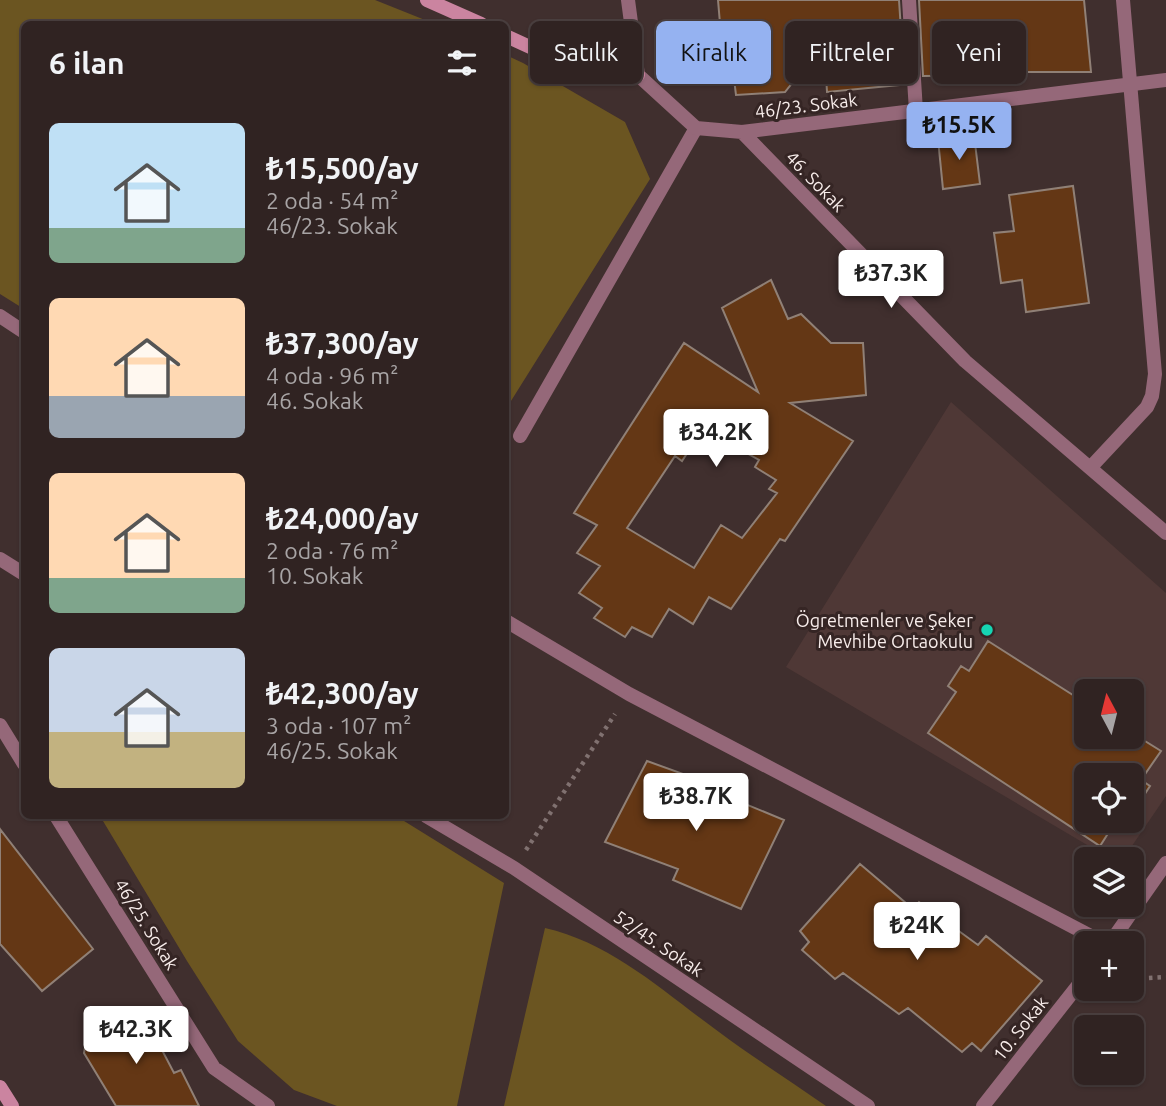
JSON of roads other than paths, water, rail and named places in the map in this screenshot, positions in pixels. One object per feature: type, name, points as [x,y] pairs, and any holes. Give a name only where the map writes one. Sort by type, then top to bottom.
[{"type":"street","points":[[427,0],[474,21]]},
{"type":"street","points":[[628,0],[631,21]]},
{"type":"street","points":[[909,0],[916,111]]},
{"type":"street","points":[[1090,468],[1147,407],[1154,385],[1150,307],[1123,0]]},
{"type":"street","points":[[509,37],[530,47]]},
{"type":"street","points":[[642,79],[696,128],[742,132]]},
{"type":"street","name":"46/23. Sokak","points":[[742,132],[1166,80]]},
{"type":"street","points":[[520,436],[696,128]]},
{"type":"street","name":"46. Sokak","points":[[742,132],[965,361],[1166,533]]},
{"type":"street","points":[[0,316],[21,330]]},
{"type":"street","points":[[0,559],[21,571]]},
{"type":"street","points":[[509,623],[629,694],[1081,931]]},
{"type":"street","points":[[0,725],[21,759]]},
{"type":"street","name":"46/25. Sokak","points":[[58,819],[214,1068],[268,1106]]},
{"type":"street","name":"52/45. Sokak","points":[[431,819],[514,868],[868,1106]]},
{"type":"street","points":[[1118,931],[1166,863]]},
{"type":"street","name":"10. Sokak","points":[[983,1106],[1074,990]]},
{"type":"street","points":[[0,1087],[12,1106]]},
{"type":"place","name":"Ögretmenler ve Şeker Mevhibe Ortaokulu","points":[[987,630]]}]
